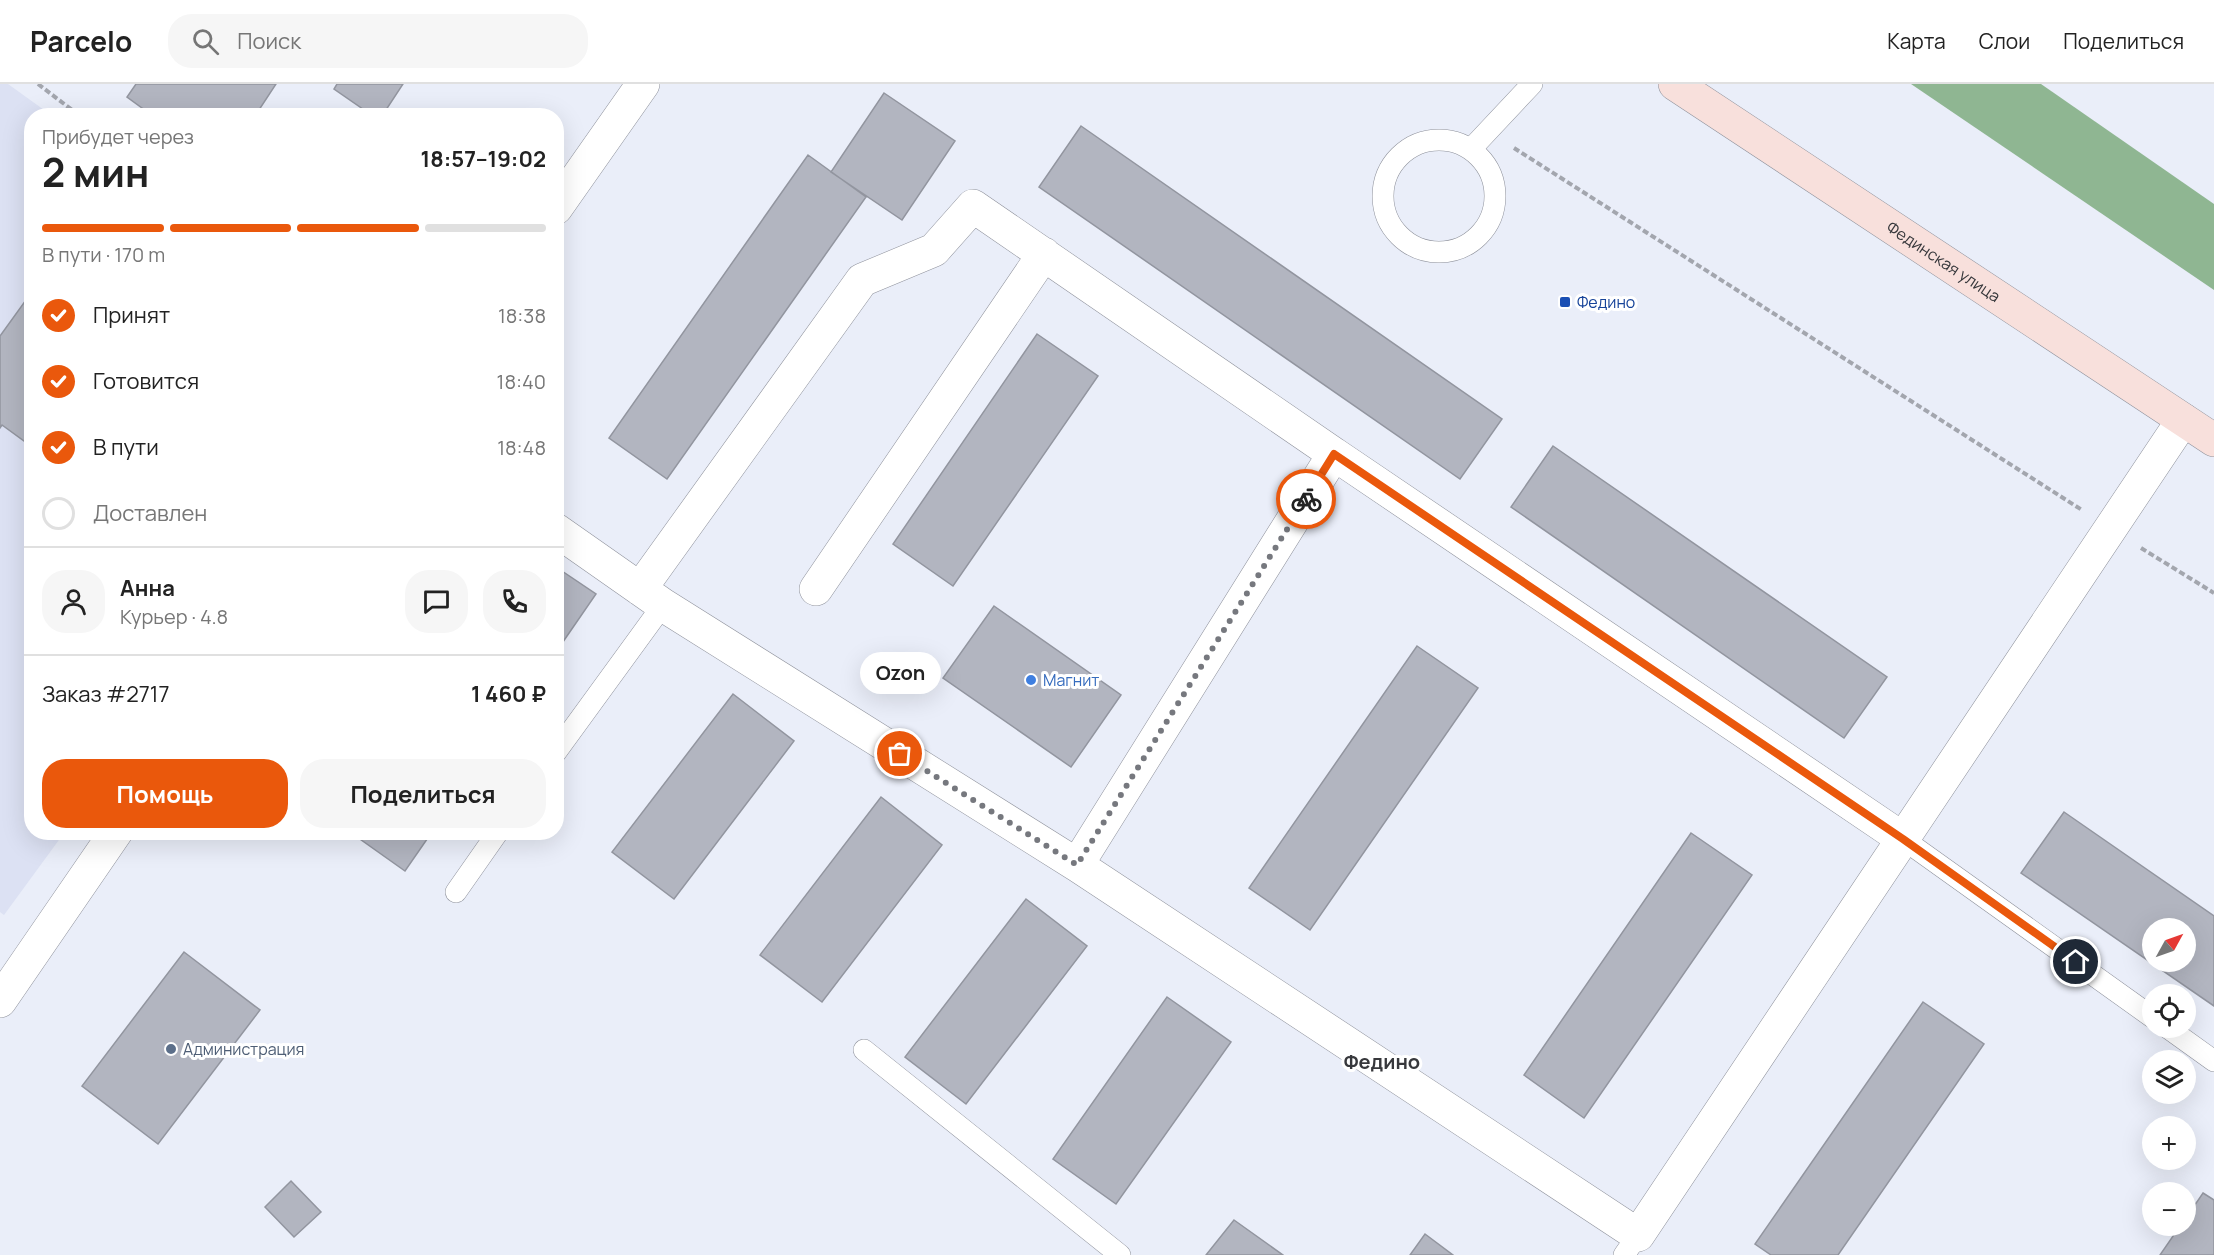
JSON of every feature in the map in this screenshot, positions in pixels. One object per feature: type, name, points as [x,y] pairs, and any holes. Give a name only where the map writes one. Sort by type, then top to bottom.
[{"type":"street","points":[[564,197],[643,84]]},
{"type":"street","name":"Фединская улица","points":[[1675,84],[2214,440]]},
{"type":"street","points":[[652,597],[862,280],[934,250],[973,206],[1334,454],[1903,839]]},
{"type":"street","points":[[816,589],[1044,254]]},
{"type":"street","points":[[564,536],[652,597],[1077,865],[1631,1245],[2183,420]]},
{"type":"street","points":[[1077,865],[1334,454]]},
{"type":"street","points":[[0,1000],[110,840]]},
{"type":"lane","points":[[1471,150],[1532,84]]},
{"type":"lane","points":[[1436,139],[1455,141],[1471,150],[1484,162],[1493,179],[1495,197],[1492,215],[1483,231],[1469,243],[1452,250],[1434,252],[1416,247],[1400,237],[1389,222],[1383,204],[1383,185],[1395,160],[1401,153],[1417,143],[1436,139]]},
{"type":"lane","points":[[564,739],[652,597]]},
{"type":"lane","points":[[1903,839],[2142,1010]]},
{"type":"lane","points":[[456,892],[492,840]]},
{"type":"lane","points":[[2182,1038],[2214,1060]]},
{"type":"lane","points":[[864,1050],[1119,1255]]},
{"type":"path","points":[[39,84],[70,108]]},
{"type":"path","points":[[1488,131],[2214,593]]},
{"type":"shaded area","points":[[0,84],[8,84],[41,108],[24,108],[24,840],[59,840],[4,915],[0,912]]},
{"type":"green space","points":[[1911,84],[2041,84],[2214,204],[2214,290]]},
{"type":"building","points":[[136,84],[276,84],[260,108],[142,108],[127,97]]},
{"type":"building","points":[[337,84],[403,84],[387,108],[361,108],[334,89]]},
{"type":"building","points":[[884,93],[955,141],[902,220],[831,172]]},
{"type":"building","points":[[1081,126],[1502,419],[1460,479],[1039,187]]},
{"type":"building","points":[[808,155],[866,197],[667,479],[609,438]]},
{"type":"building","points":[[24,303],[24,441],[2,425],[0,428],[0,336]]},
{"type":"building","points":[[1037,334],[1098,376],[953,586],[893,544]]},
{"type":"building","points":[[1553,446],[1887,677],[1844,738],[1511,507]]},
{"type":"building","points":[[564,572],[596,594],[564,640]]},
{"type":"building","points":[[994,606],[1121,695],[1071,767],[943,678]]},
{"type":"building","points":[[1417,646],[1478,688],[1310,930],[1249,888]]},
{"type":"building","points":[[733,694],[794,741],[674,899],[612,852]]},
{"type":"building","points":[[881,797],[942,845],[822,1002],[760,955]]},
{"type":"building","points":[[2064,812],[2214,916],[2214,1006],[2196,994],[2196,984],[2182,984],[2165,972],[2196,972],[2196,918],[2142,918],[2142,956],[2021,873]]},
{"type":"building","points":[[1691,833],[1752,875],[1584,1118],[1524,1075]]},
{"type":"building","points":[[361,840],[426,840],[405,871]]},
{"type":"building","points":[[1026,899],[1087,946],[966,1104],[905,1057]]},
{"type":"building","points":[[184,952],[260,1010],[158,1144],[82,1086]]},
{"type":"building","points":[[1167,997],[1231,1042],[1116,1204],[1053,1159]]},
{"type":"building","points":[[1923,1002],[1984,1044],[1838,1255],[1771,1255],[1755,1244]]},
{"type":"building","points":[[291,1181],[321,1212],[294,1237],[265,1207]]},
{"type":"building","points":[[2203,1193],[2214,1200],[2214,1255],[2160,1255],[2173,1236],[2196,1236],[2196,1203]]},
{"type":"building","points":[[1234,1220],[1283,1255],[1206,1255]]},
{"type":"building","points":[[1425,1234],[1453,1255],[1410,1255]]},
{"type":"way so far","points":[[900,754],[1077,865],[1306,499]]},
{"type":"place","name":"Федино","points":[[1565,302]]},
{"type":"place","name":"Магнит","points":[[1031,680]]},
{"type":"place","name":"Ozon","points":[[900,754]]},
{"type":"place","name":"Администрация","points":[[171,1049]]},
{"type":"district","name":"Федино","points":[[1382,1062]]},
{"type":"route","points":[[1306,499],[1334,454],[1903,839],[2076,962]]}]
